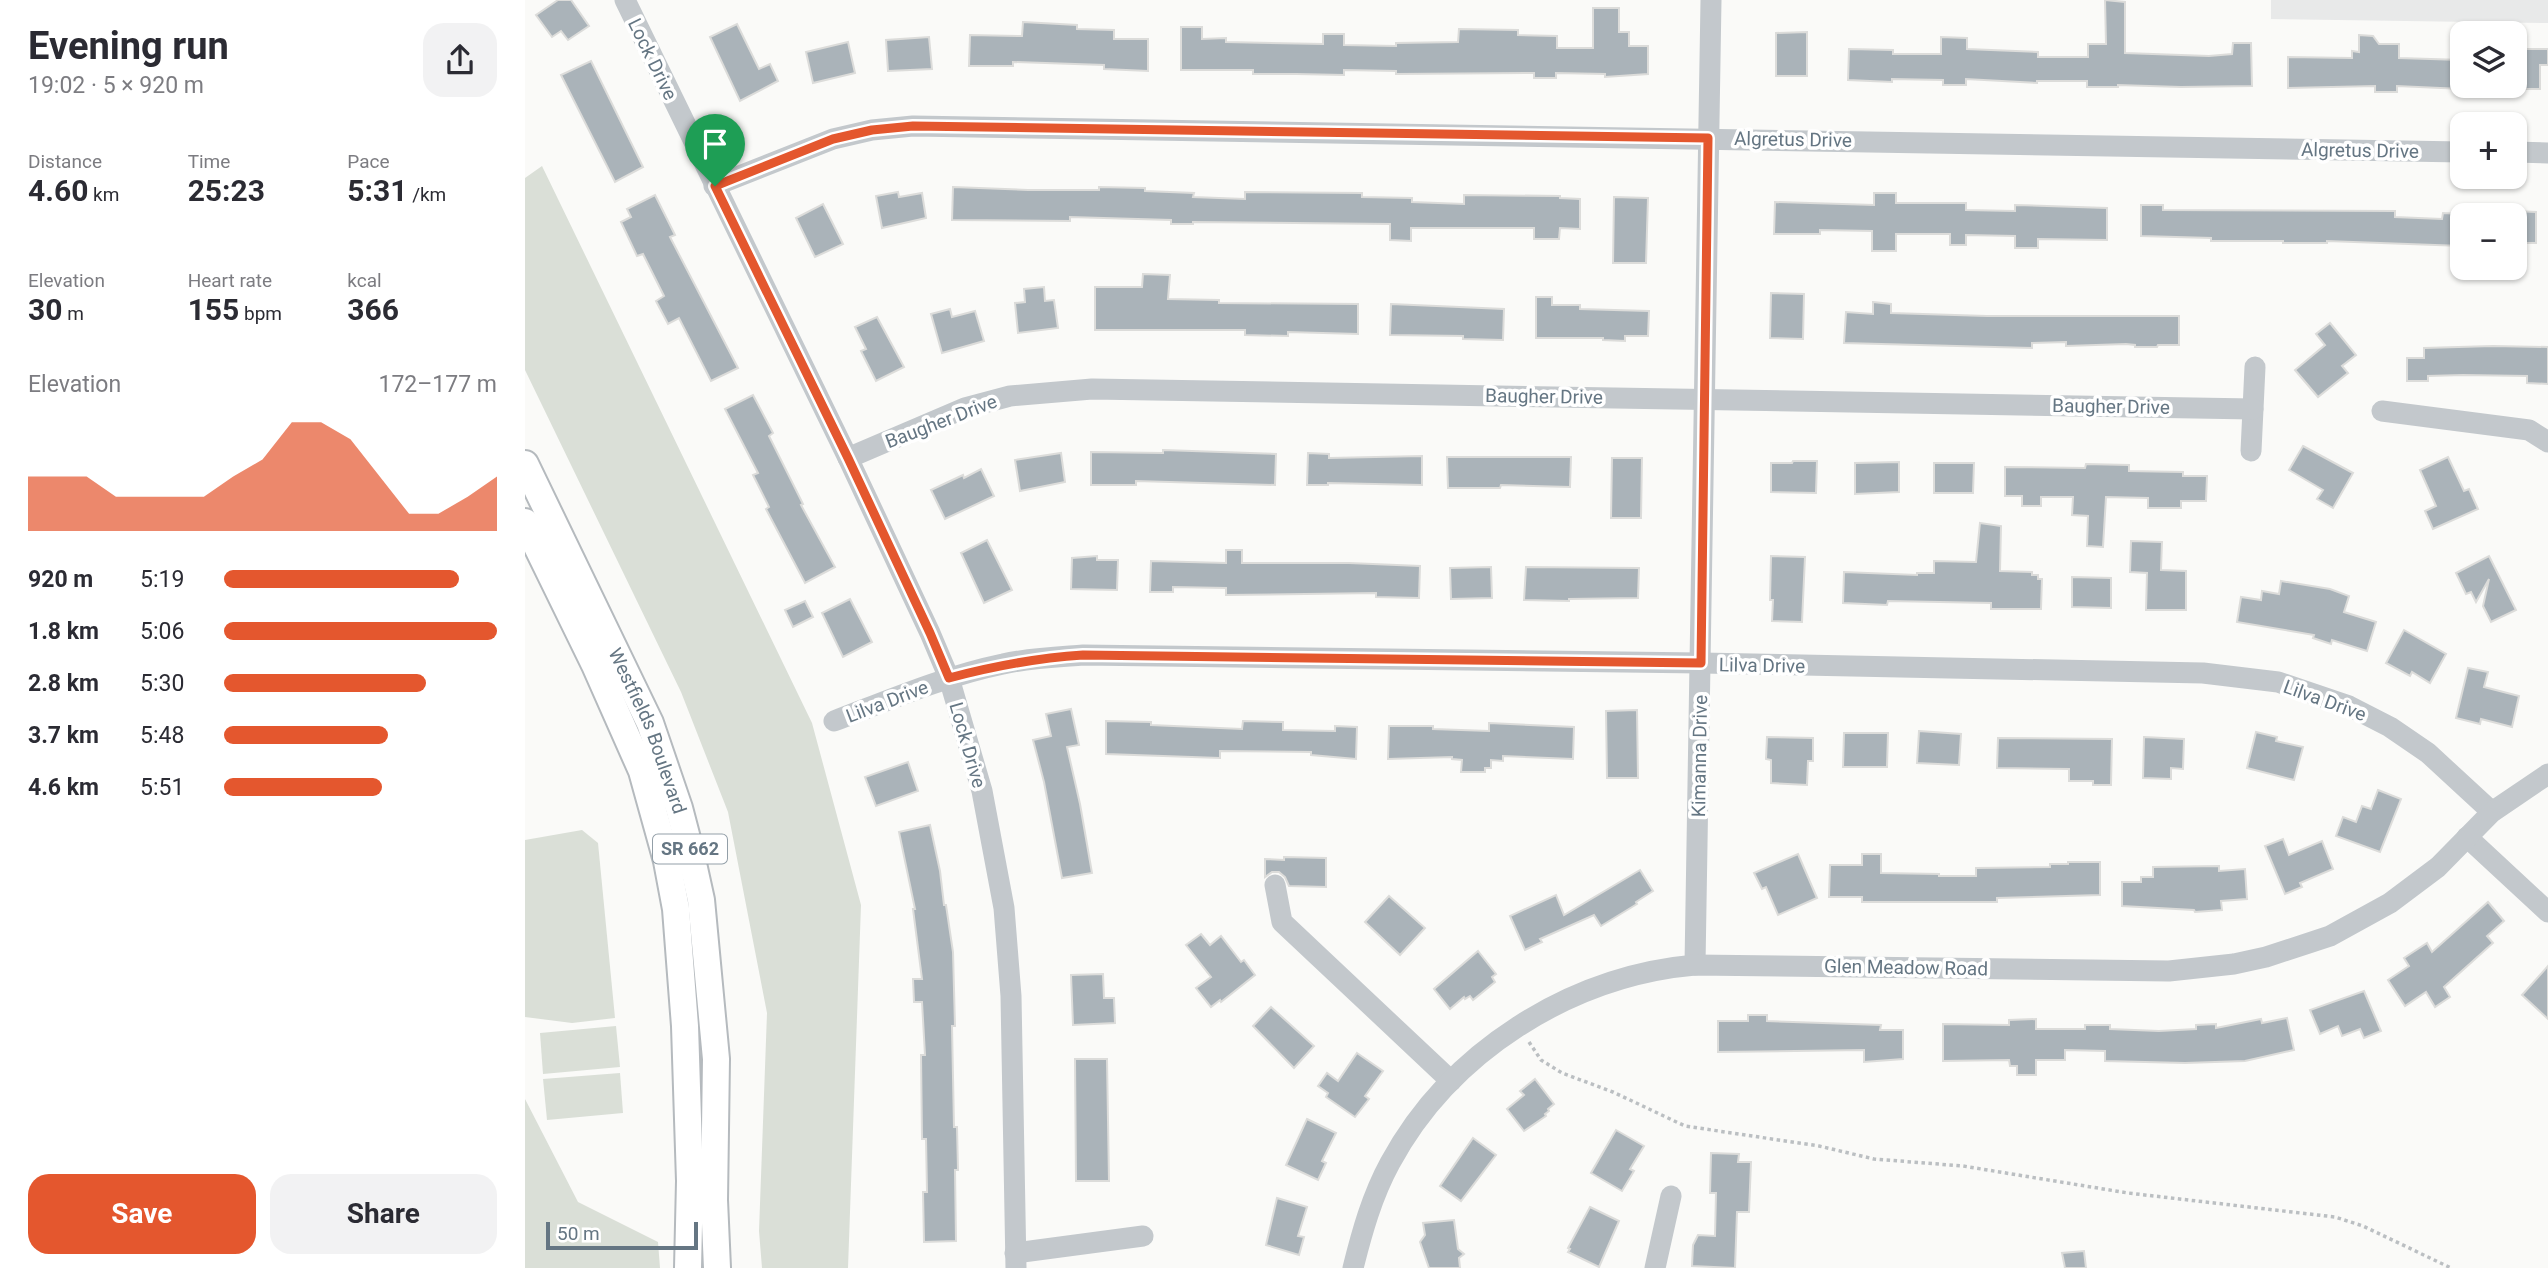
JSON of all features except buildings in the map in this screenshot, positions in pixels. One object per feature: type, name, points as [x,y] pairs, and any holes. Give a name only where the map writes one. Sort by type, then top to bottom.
[{"type":"main road","name":"Westfields Boulevard","points":[[525,464],[650,723],[691,850],[701,900],[716,1059],[714,1200],[717,1268]]},
{"type":"main road","name":"Westfields Boulevard","points":[[525,522],[595,666],[642,771],[667,861],[676,909],[685,1027],[690,1181],[688,1268]]},
{"type":"street","name":"Lock Drive","points":[[625,0],[848,458],[949,678],[982,791],[1005,908],[1011,996],[1015,1260]]},
{"type":"street","name":"Kimanna Drive","points":[[1695,965],[1711,0]]},
{"type":"street","name":"Algretus Drive","points":[[715,186],[833,139],[872,130],[913,126],[2450,152]]},
{"type":"street","points":[[2527,152],[2548,153]]},
{"type":"street","points":[[2251,451],[2255,367]]},
{"type":"street","name":"Baugher Drive","points":[[848,458],[965,408],[1010,396],[1092,389],[2253,409]]},
{"type":"street","points":[[2382,411],[2529,430],[2548,442]]},
{"type":"street","name":"Lilva Drive","points":[[834,721],[949,678],[1002,664],[1044,657],[1083,655],[2203,673],[2278,682],[2349,706],[2390,727],[2427,753],[2492,812]]},
{"type":"street","name":"Glen Meadow Road","points":[[1353,1268],[1365,1221],[1391,1162],[1411,1131],[1451,1081],[1497,1040],[1563,1001],[1625,978],[1695,965],[2169,971],[2234,964],[2266,957],[2330,936],[2390,903],[2438,867],[2492,812],[2548,774]]},
{"type":"street","points":[[2467,837],[2548,912]]},
{"type":"street","points":[[1275,885],[1282,922],[1451,1081]]},
{"type":"street","points":[[1655,1268],[1671,1196]]},
{"type":"street","points":[[1015,1260],[1143,1236]]},
{"type":"path","points":[[1518,1027],[1541,1060],[1562,1073],[1613,1092],[1685,1126],[1819,1146],[1874,1159],[1963,1166],[2128,1193],[2335,1217],[2363,1226],[2451,1268]]},
{"type":"shaded area","points":[[2271,0],[2548,0],[2548,23],[2271,19]]},
{"type":"shaded area","points":[[542,166],[812,723],[861,905],[848,1268],[762,1268],[759,1231],[767,1013],[728,812],[681,692],[525,370],[525,178]]},
{"type":"shaded area","points":[[582,830],[598,843],[615,1018],[572,1023],[525,1017],[525,840]]},
{"type":"shaded area","points":[[616,1026],[620,1067],[543,1074],[540,1033]]},
{"type":"shaded area","points":[[620,1073],[623,1113],[547,1120],[543,1079]]},
{"type":"shaded area","points":[[525,1099],[578,1202],[658,1242],[660,1268],[525,1268]]},
{"type":"route","points":[[913,126],[1708,138],[1701,663],[1083,655],[1044,657],[1002,664],[949,678],[848,458],[715,186],[833,139],[872,130],[913,126]]}]
